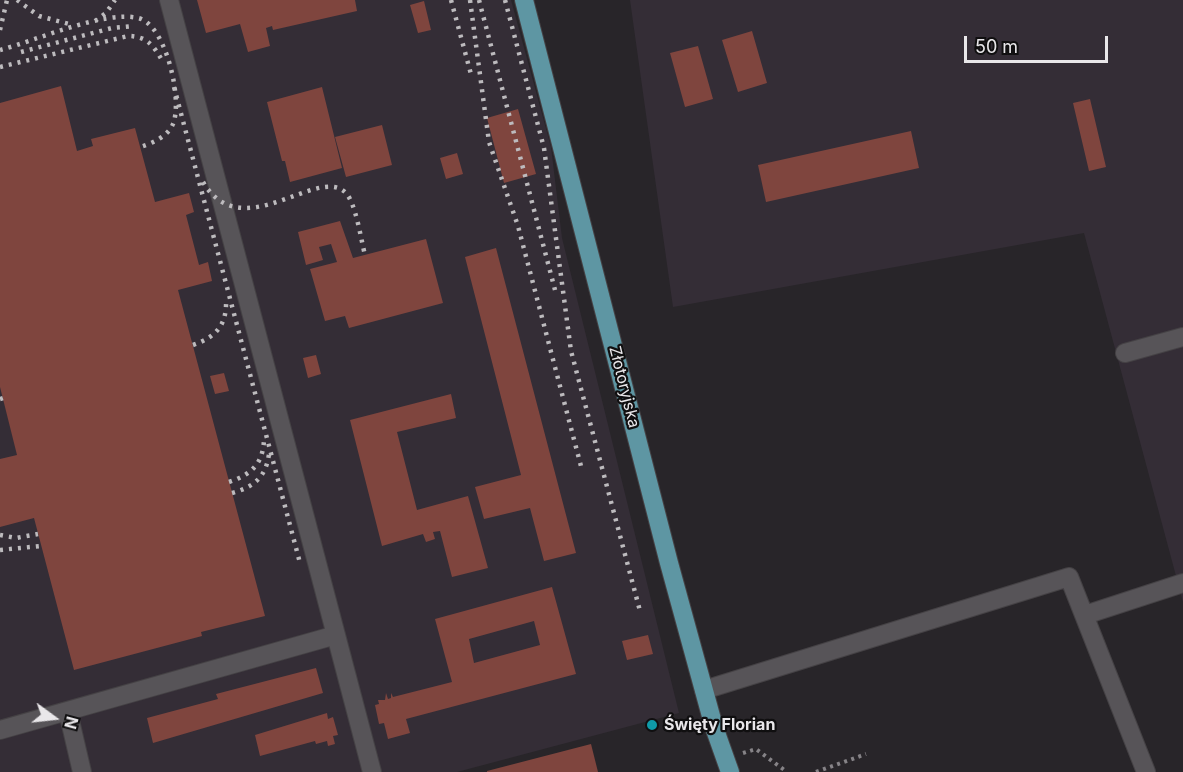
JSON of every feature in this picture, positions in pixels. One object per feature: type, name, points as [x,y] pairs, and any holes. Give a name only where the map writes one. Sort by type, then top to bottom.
[{"type":"main road","name":"Złotoryjska","points":[[524,0],[704,690],[730,772]]},
{"type":"lane","points":[[169,0],[372,772]]},
{"type":"lane","points":[[1125,353],[1183,337]]},
{"type":"lane","points":[[704,690],[1070,577],[1146,772]]},
{"type":"lane","points":[[1084,615],[1183,583]]},
{"type":"lane","points":[[0,730],[336,635]]},
{"type":"lane","points":[[68,712],[82,772]]},
{"type":"path","points":[[743,753],[756,750],[787,772]]},
{"type":"path","points":[[816,772],[866,754]]},
{"type":"shaded area","points":[[0,0],[511,0],[551,147],[562,238],[679,713],[457,772],[0,772]]},
{"type":"shaded area","points":[[630,0],[1183,0],[1183,602],[1084,233],[673,307]]},
{"type":"building","points":[[197,0],[355,0],[357,11],[273,30],[272,26],[266,28],[270,46],[248,52],[240,24],[206,33]]},
{"type":"building","points":[[424,1],[431,30],[418,33],[410,5]]},
{"type":"building","points":[[752,31],[767,83],[738,92],[722,40]]},
{"type":"building","points":[[698,46],[713,99],[685,107],[670,53]]},
{"type":"building","points":[[61,86],[77,151],[93,146],[91,139],[135,128],[155,202],[189,193],[194,212],[186,215],[199,265],[208,262],[212,281],[178,290],[265,616],[201,632],[202,636],[74,670],[34,518],[0,527],[0,459],[17,455],[0,387],[0,103]]},
{"type":"building","points":[[322,87],[342,168],[290,182],[285,161],[282,161],[267,102]]},
{"type":"building","points":[[1090,99],[1106,167],[1089,171],[1073,103]]},
{"type":"building","points":[[518,109],[536,174],[504,183],[487,118]]},
{"type":"building","points":[[382,125],[392,165],[346,177],[335,137]]},
{"type":"building","points":[[911,131],[919,168],[766,202],[758,165]]},
{"type":"building","points":[[457,153],[463,174],[446,179],[440,158]]},
{"type":"building","points":[[340,221],[353,258],[426,239],[443,303],[349,328],[345,316],[325,321],[310,269],[337,262],[331,244],[319,247],[323,260],[306,265],[298,232]]},
{"type":"building","points":[[496,248],[576,553],[544,561],[530,508],[484,519],[475,487],[521,475],[465,257]]},
{"type":"building","points":[[316,355],[321,374],[308,378],[303,358]]},
{"type":"building","points":[[224,373],[229,391],[215,394],[210,376]]},
{"type":"building","points":[[451,394],[456,418],[397,432],[417,510],[468,496],[488,568],[452,577],[440,531],[433,532],[435,539],[426,542],[423,534],[382,546],[350,420]]},
{"type":"building","points":[[552,587],[576,674],[406,719],[410,733],[388,739],[384,723],[379,724],[375,705],[379,704],[378,700],[385,700],[386,693],[388,699],[391,698],[391,693],[393,697],[452,682],[435,619]],"holes":[[[534,621],[540,645],[474,663],[469,639]]]},
{"type":"building","points":[[648,635],[653,654],[627,660],[622,641]]},
{"type":"building","points":[[316,668],[323,693],[153,743],[147,718],[218,699],[216,694]]},
{"type":"building","points":[[327,713],[328,719],[333,717],[338,735],[333,736],[335,744],[328,746],[327,741],[316,744],[315,741],[260,756],[255,735]]},
{"type":"building","points":[[591,744],[598,772],[487,772],[487,771]]},
{"type":"railway","points":[[0,30],[7,0]]},
{"type":"railway","points":[[17,0],[39,16],[73,25]]},
{"type":"railway","points":[[95,21],[106,13],[115,0]]},
{"type":"railway","points":[[451,0],[472,78]]},
{"type":"railway","points":[[470,0],[489,142],[518,226],[582,470]]},
{"type":"railway","points":[[479,0],[555,290]]},
{"type":"railway","points":[[505,0],[544,148],[571,351],[640,611]]},
{"type":"railway","points":[[0,50],[107,18],[138,18],[148,23],[157,34],[170,64],[174,81],[176,113],[168,132],[140,147]]},
{"type":"railway","points":[[21,52],[112,28],[134,26]]},
{"type":"railway","points":[[0,67],[128,36],[145,40],[163,62]]},
{"type":"railway","points":[[174,87],[300,563]]},
{"type":"railway","points":[[203,182],[219,200],[238,207],[258,207],[317,188],[333,187],[346,193],[350,198],[365,255]]},
{"type":"railway","points":[[193,345],[208,338],[218,329],[226,309],[226,300]]},
{"type":"railway","points":[[229,482],[245,475],[255,466],[262,453],[264,437]]},
{"type":"railway","points":[[232,493],[247,488],[258,480],[265,469],[269,454]]},
{"type":"railway","points":[[0,535],[16,538],[38,534]]},
{"type":"railway","points":[[0,550],[41,546]]},
{"type":"place","name":"Święty Florian","points":[[652,725]]}]
